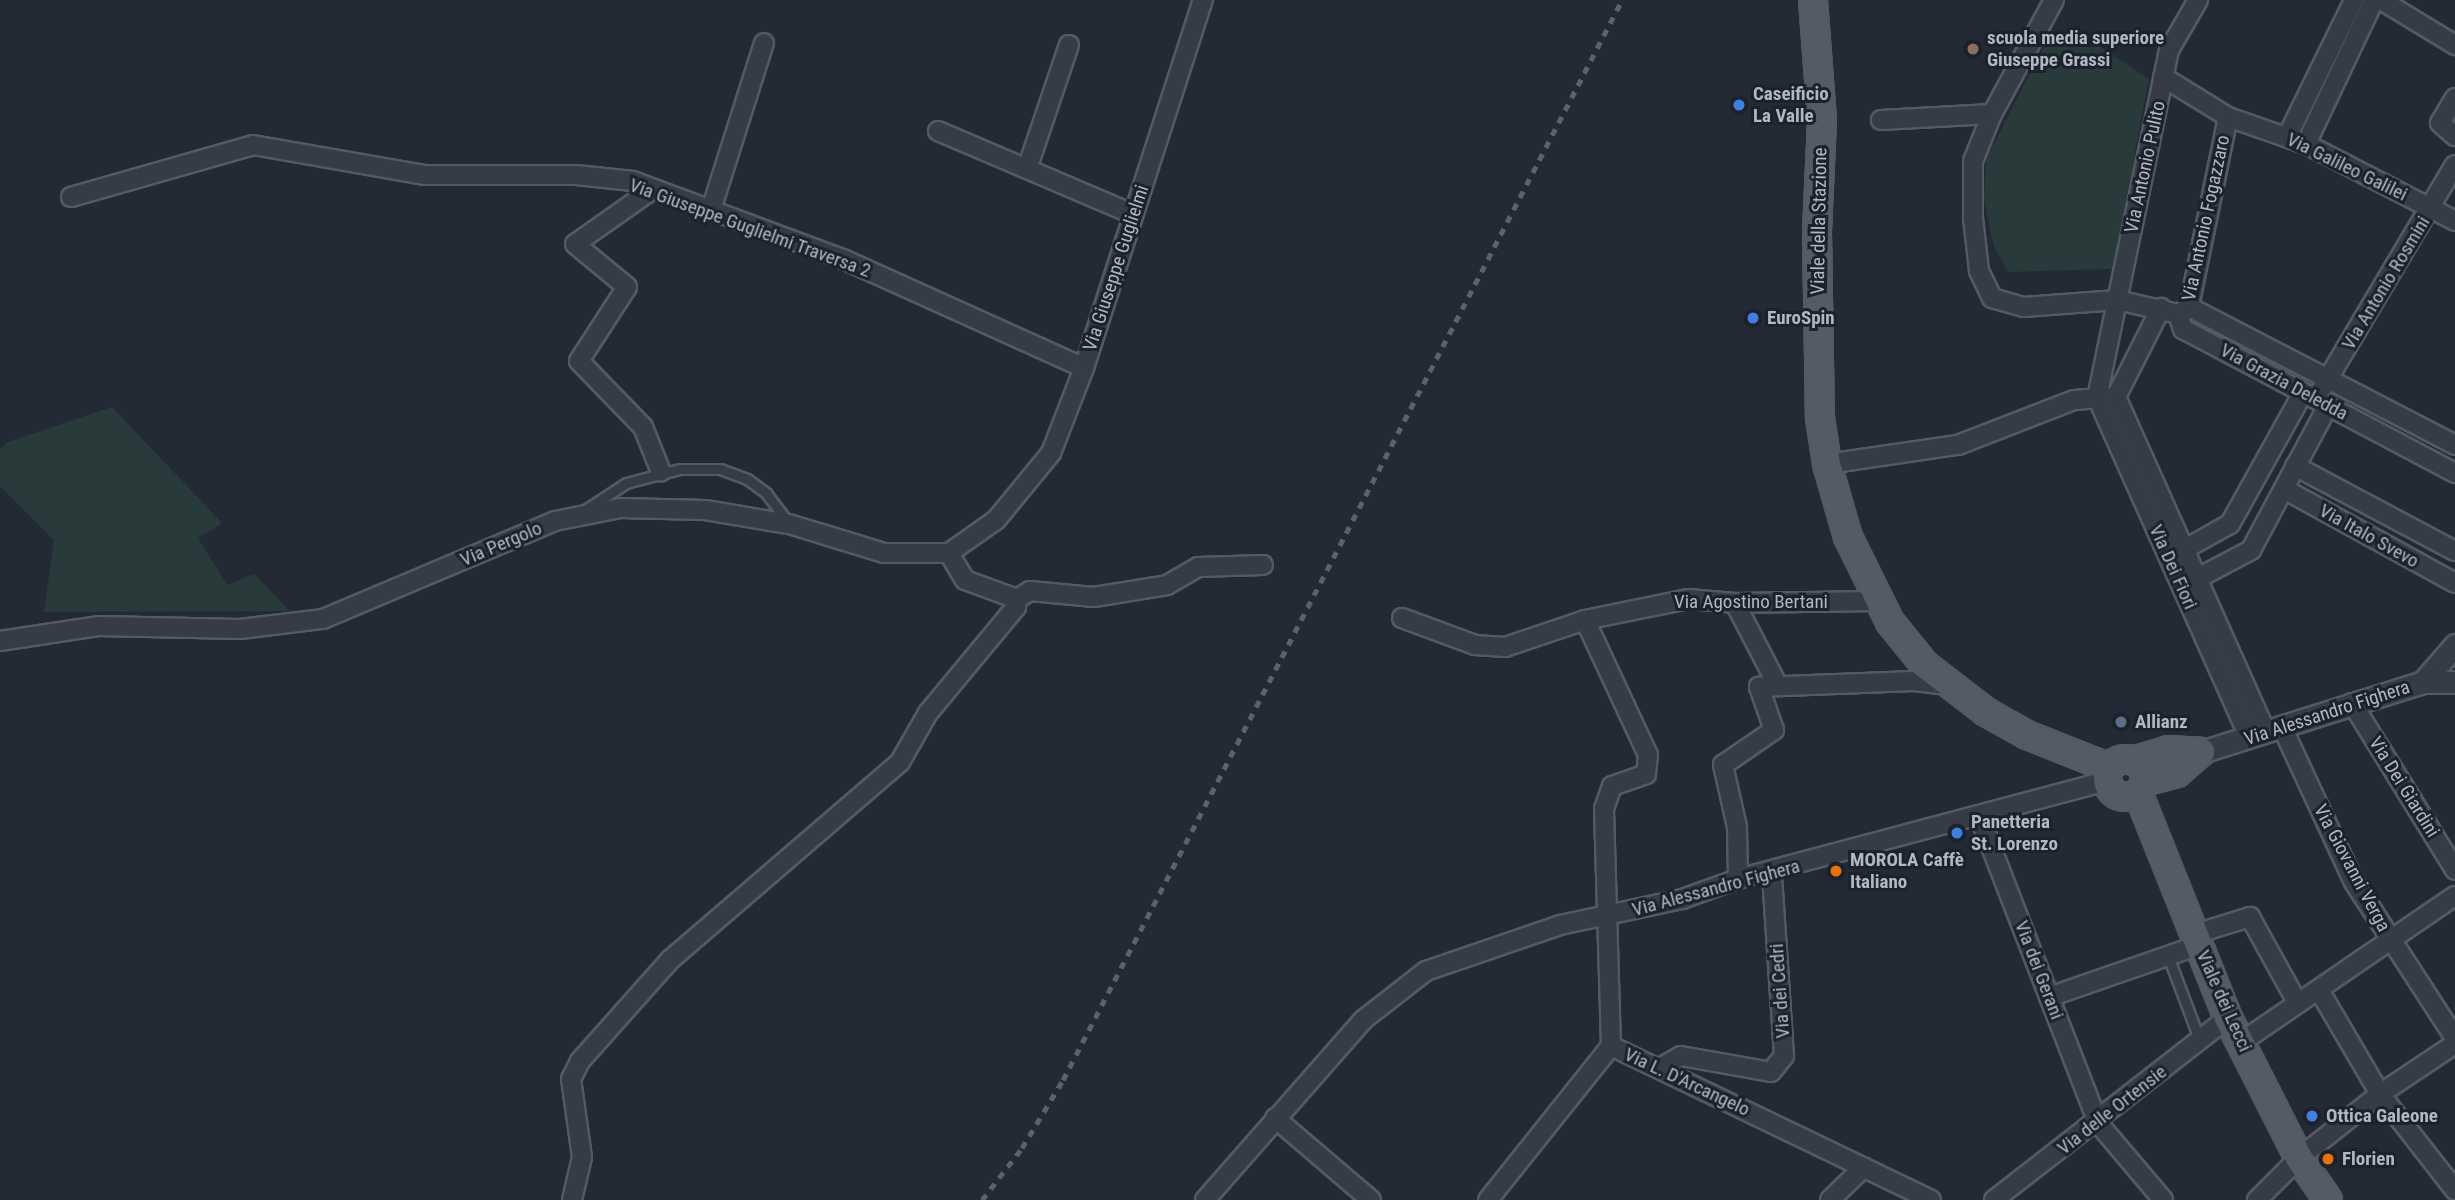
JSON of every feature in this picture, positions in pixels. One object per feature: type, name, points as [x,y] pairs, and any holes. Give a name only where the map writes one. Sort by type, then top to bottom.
[{"type":"main road","name":"Viale della Stazione","points":[[1814,1],[1822,121],[1817,375],[1827,464],[1848,537],[1878,601],[1910,649],[1948,685],[2026,735],[2126,777]]},
{"type":"main road","points":[[2126,777],[2168,750],[2201,752]]},
{"type":"main road","name":"Viale dei Lecci","points":[[2126,777],[2197,939],[2228,1018],[2299,1158],[2328,1200]]},
{"type":"street","name":"Via Giuseppe Guglielmi","points":[[950,553],[996,520],[1051,453],[1084,368],[1203,0]]},
{"type":"street","name":"Via Grazia Deledda","points":[[2054,0],[1992,114],[1973,161],[1973,218],[1979,271],[1992,298],[2024,307],[2117,300],[2184,311],[2328,379],[2455,445]]},
{"type":"street","name":"Via Antonio Pulito","points":[[2117,300],[2169,50],[2198,0]]},
{"type":"street","points":[[2287,137],[2354,0]]},
{"type":"street","points":[[2306,144],[2374,0]]},
{"type":"street","points":[[2381,0],[2401,5],[2455,45]]},
{"type":"street","points":[[711,210],[764,43]]},
{"type":"street","points":[[1027,169],[1069,45]]},
{"type":"street","name":"Via Galileo Galilei","points":[[2163,77],[2228,117],[2306,144],[2455,221]]},
{"type":"street","points":[[2455,97],[2440,123],[2455,136]]},
{"type":"street","points":[[1881,120],[1992,114]]},
{"type":"street","name":"Via Antonio Fogazzaro","points":[[2184,311],[2228,117]]},
{"type":"street","points":[[938,131],[1133,214]]},
{"type":"street","name":"Via Giuseppe Guglielmi Traversa 2","points":[[71,197],[253,145],[425,175],[576,175],[633,181],[845,260],[1084,368]]},
{"type":"street","name":"Via Antonio Rosmini","points":[[2185,549],[2230,524],[2328,379],[2455,165]]},
{"type":"street","points":[[653,189],[575,244],[627,287],[579,362],[643,427],[661,472]]},
{"type":"street","points":[[2097,397],[2117,300]]},
{"type":"street","points":[[1827,464],[1958,445],[2074,400],[2116,397],[2161,308]]},
{"type":"street","name":"Via Grazia Deledda","points":[[2184,311],[2183,329],[2455,473]]},
{"type":"street","name":"Via Dei Fiori","points":[[2097,397],[2266,732]]},
{"type":"street","name":"Via Dei Fiori","points":[[2116,397],[2266,732]]},
{"type":"street","name":"Via Antonio Rosmini","points":[[2198,578],[2251,550],[2295,466],[2315,399]]},
{"type":"street","name":"Via Italo Svevo","points":[[2295,466],[2455,551]]},
{"type":"street","name":"Via Italo Svevo","points":[[2284,488],[2455,583]]},
{"type":"street","name":"Via Pergolo","points":[[0,641],[98,626],[240,629],[323,619],[555,521],[620,508],[705,510],[789,524],[884,553],[950,553]]},
{"type":"street","points":[[950,553],[965,580],[1017,599]]},
{"type":"street","points":[[1017,599],[1030,591],[1094,597],[1167,585],[1198,567],[1263,565]]},
{"type":"street","points":[[572,1200],[582,1157],[571,1079],[580,1061],[670,960],[900,762],[928,713],[999,631],[1016,607],[1017,599]]},
{"type":"street","name":"Via Agostino Bertani","points":[[1402,618],[1475,645],[1505,647],[1585,620],[1688,599],[1735,603],[1878,601]]},
{"type":"street","points":[[1735,603],[1778,686]]},
{"type":"street","points":[[1585,620],[1648,755],[1646,774],[1612,786],[1604,809],[1608,917]]},
{"type":"street","points":[[2423,682],[2455,645]]},
{"type":"street","points":[[1738,879],[1737,827],[1723,765],[1774,730],[1759,687],[1914,681],[1948,685]]},
{"type":"street","name":"Via Alessandro Fighera","points":[[2201,752],[2423,682],[2455,681]]},
{"type":"street","name":"Via Dei Giardini","points":[[2352,703],[2455,870]]},
{"type":"street","name":"Via Giovanni Verga","points":[[2266,732],[2390,941],[2455,1038]]},
{"type":"street","name":"Via Alessandro Fighera","points":[[1205,1200],[1363,1020],[1426,971],[1560,925],[1608,917],[1738,879],[1772,873],[2126,777]]},
{"type":"street","name":"Via dei Gerani","points":[[1979,816],[2098,1123]]},
{"type":"street","name":"Via dei Cedri","points":[[1660,1068],[1681,1056],[1771,1072],[1784,1056],[1772,873]]},
{"type":"street","points":[[2241,1043],[2455,896]]},
{"type":"street","name":"Via Alessandro Fighera","points":[[1608,917],[1611,1046]]},
{"type":"street","points":[[2049,997],[2168,956],[2197,939],[2250,917],[2298,1004]]},
{"type":"street","points":[[2319,990],[2380,1094],[2455,1190]]},
{"type":"street","name":"Via delle Ortensie","points":[[1994,1200],[2098,1123],[2228,1018]]},
{"type":"street","points":[[2257,1200],[2299,1158],[2380,1094],[2455,1044]]},
{"type":"street","name":"Via L. D'Arcangelo","points":[[1488,1200],[1611,1046],[1864,1167]]},
{"type":"street","points":[[1275,1118],[1371,1200]]},
{"type":"street","points":[[2098,1123],[2163,1200]]},
{"type":"street","points":[[1830,1200],[1864,1167],[1931,1200]]},
{"type":"lane","points":[[576,516],[610,490],[661,472],[720,469],[747,479],[766,493],[789,524]]},
{"type":"lane","points":[[2168,956],[2200,1041]]},
{"type":"shaded area","points":[[2050,34],[2095,43],[2149,79],[2135,151],[2128,249],[2113,269],[2008,272],[1994,247],[1984,199],[1986,159]]},
{"type":"shaded area","points":[[112,407],[222,523],[198,538],[227,585],[254,574],[290,611],[44,612],[54,540],[0,486],[0,449],[8,442]]},
{"type":"railway","points":[[982,1200],[1022,1148],[1063,1080],[1622,0]]},
{"type":"place","name":"scuola media superiore Giuseppe Grassi","points":[[1973,49]]},
{"type":"place","name":"Caseificio La Valle","points":[[1739,105]]},
{"type":"place","name":"EuroSpin","points":[[1753,318]]},
{"type":"place","name":"Allianz","points":[[2121,722]]},
{"type":"place","name":"Panetteria St. Lorenzo","points":[[1957,833]]},
{"type":"place","name":"MOROLA Caffè Italiano","points":[[1836,871]]},
{"type":"place","name":"Ottica Galeone","points":[[2312,1116]]},
{"type":"place","name":"Florien","points":[[2328,1159]]}]
